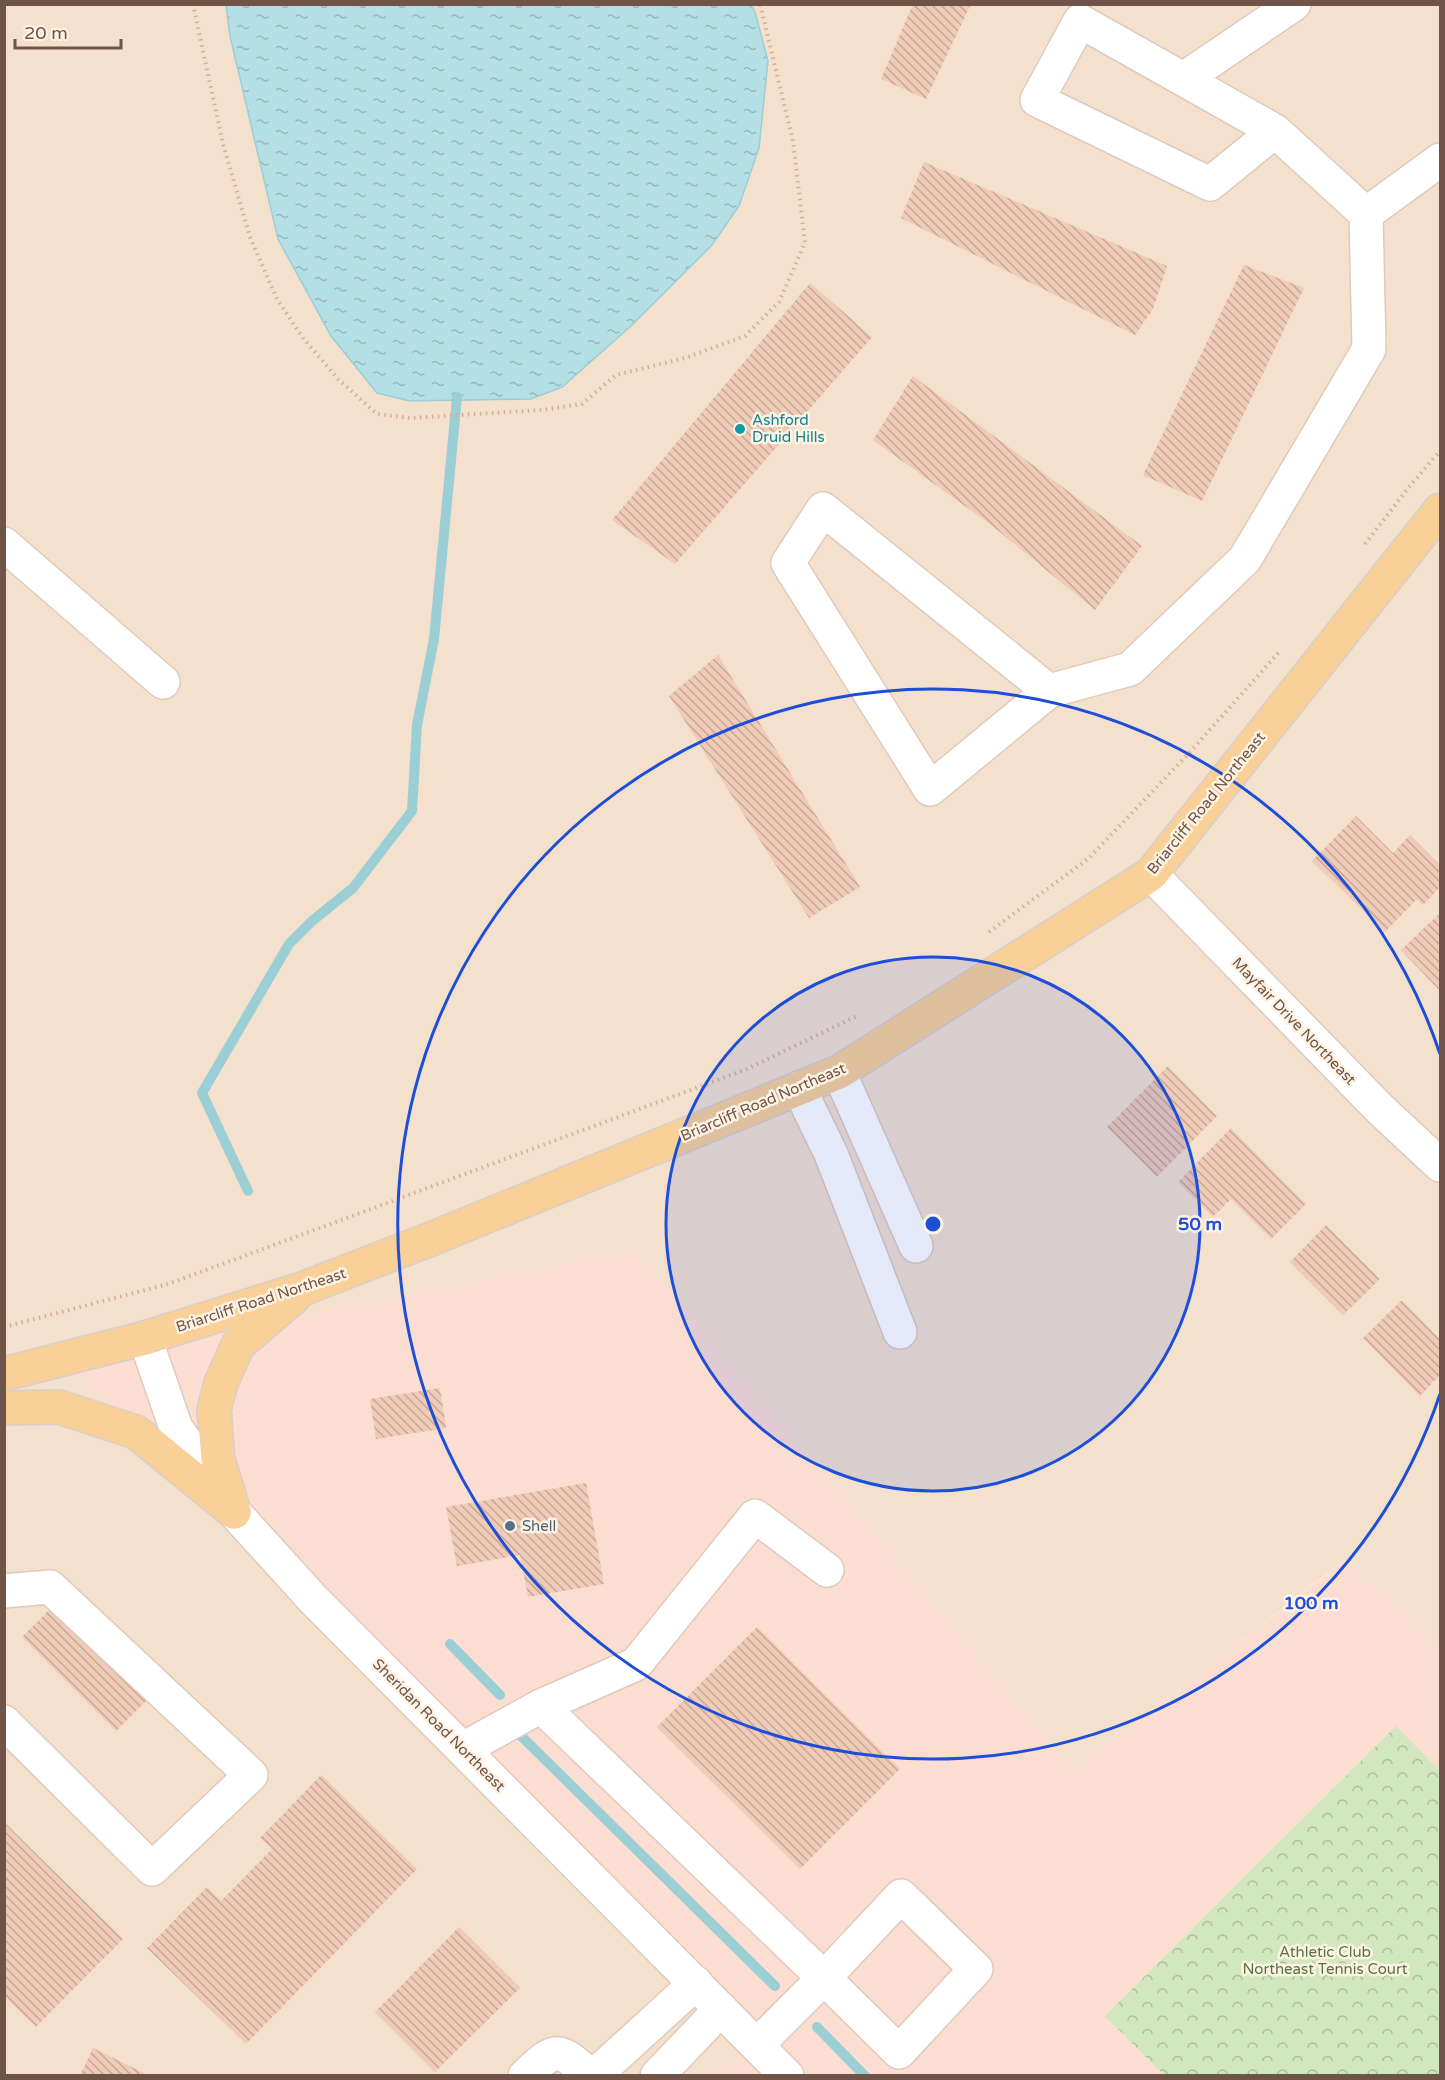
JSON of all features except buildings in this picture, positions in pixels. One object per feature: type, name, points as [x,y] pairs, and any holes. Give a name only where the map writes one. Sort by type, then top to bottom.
[{"type":"main road","name":"Briarcliff Road Northeast","points":[[4,1374],[144,1338],[302,1290],[839,1072],[1151,874],[1440,510]]},
{"type":"main road","points":[[234,1512],[218,1459],[214,1410],[221,1383],[238,1345],[302,1290]]},
{"type":"main road","points":[[4,1408],[58,1407],[136,1432],[234,1512]]},
{"type":"street","points":[[1185,78],[1294,4]]},
{"type":"street","points":[[1049,691],[823,509],[788,563],[930,789],[1049,691],[1130,669],[1245,559],[1369,350],[1366,213],[1275,131],[1185,78],[1080,21],[1037,100],[1210,184],[1275,131]]},
{"type":"street","points":[[1366,213],[1440,160]]},
{"type":"street","points":[[4,544],[163,682]]},
{"type":"street","name":"Mayfair Drive Northeast","points":[[1151,874],[1380,1109],[1440,1165]]},
{"type":"street","points":[[839,1072],[916,1246]]},
{"type":"street","points":[[799,1088],[831,1154],[900,1332]]},
{"type":"street","name":"Sheridan Road Northeast","points":[[144,1338],[176,1428],[234,1512],[313,1599],[787,2076]]},
{"type":"street","points":[[463,1749],[541,1706],[636,1664],[756,1516],[827,1570]]},
{"type":"street","points":[[4,1591],[50,1587],[251,1775],[152,1869],[4,1722]]},
{"type":"street","points":[[541,1706],[824,1978],[899,2052],[976,1969],[901,1896],[824,1978],[757,2045]]},
{"type":"street","points":[[525,2076],[544,2057],[557,2053],[570,2057],[592,2076],[696,1983]]},
{"type":"street","points":[[657,2076],[721,2009]]},
{"type":"path","points":[[193,4],[223,144],[250,237],[278,299],[303,338],[338,379],[377,414],[410,418],[582,404],[616,375],[685,358],[745,336],[779,302],[805,243],[793,141],[760,4]]},
{"type":"path","points":[[1358,553],[1440,451]]},
{"type":"path","points":[[987,933],[1089,858],[1191,751],[1284,647]]},
{"type":"path","points":[[4,1327],[168,1284],[264,1249],[747,1069],[861,1014]]},
{"type":"shaded area","points":[[5,5],[1440,5],[1440,1650],[1344,1560],[1074,1771],[635,1249],[67,1363],[750,2043],[715,2076],[5,2076]]},
{"type":"shaded area","points":[[635,1249],[1074,1771],[1345,1560],[1440,1650],[1440,2075],[715,2075],[749,2043],[67,1363]]},
{"type":"green space","name":"Athletic Club Northeast Tennis Court","points":[[1396,1726],[1440,1771],[1440,2075],[1164,2075],[1105,2016]]},
{"type":"water","points":[[226,5],[751,5],[768,61],[759,148],[739,206],[712,245],[631,326],[562,387],[531,399],[410,401],[377,393],[331,336],[278,239],[230,36]]},
{"type":"waterway","points":[[248,1191],[202,1093],[289,944],[312,921],[353,888],[412,811],[417,725],[434,639],[457,397]]},
{"type":"waterway","points":[[450,1644],[500,1695]]},
{"type":"waterway","points":[[520,1735],[775,1986]]},
{"type":"waterway","points":[[817,2027],[865,2076]]},
{"type":"place","name":"Ashford Druid Hills","points":[[740,429]]},
{"type":"place","name":"Shell","points":[[510,1526]]}]
